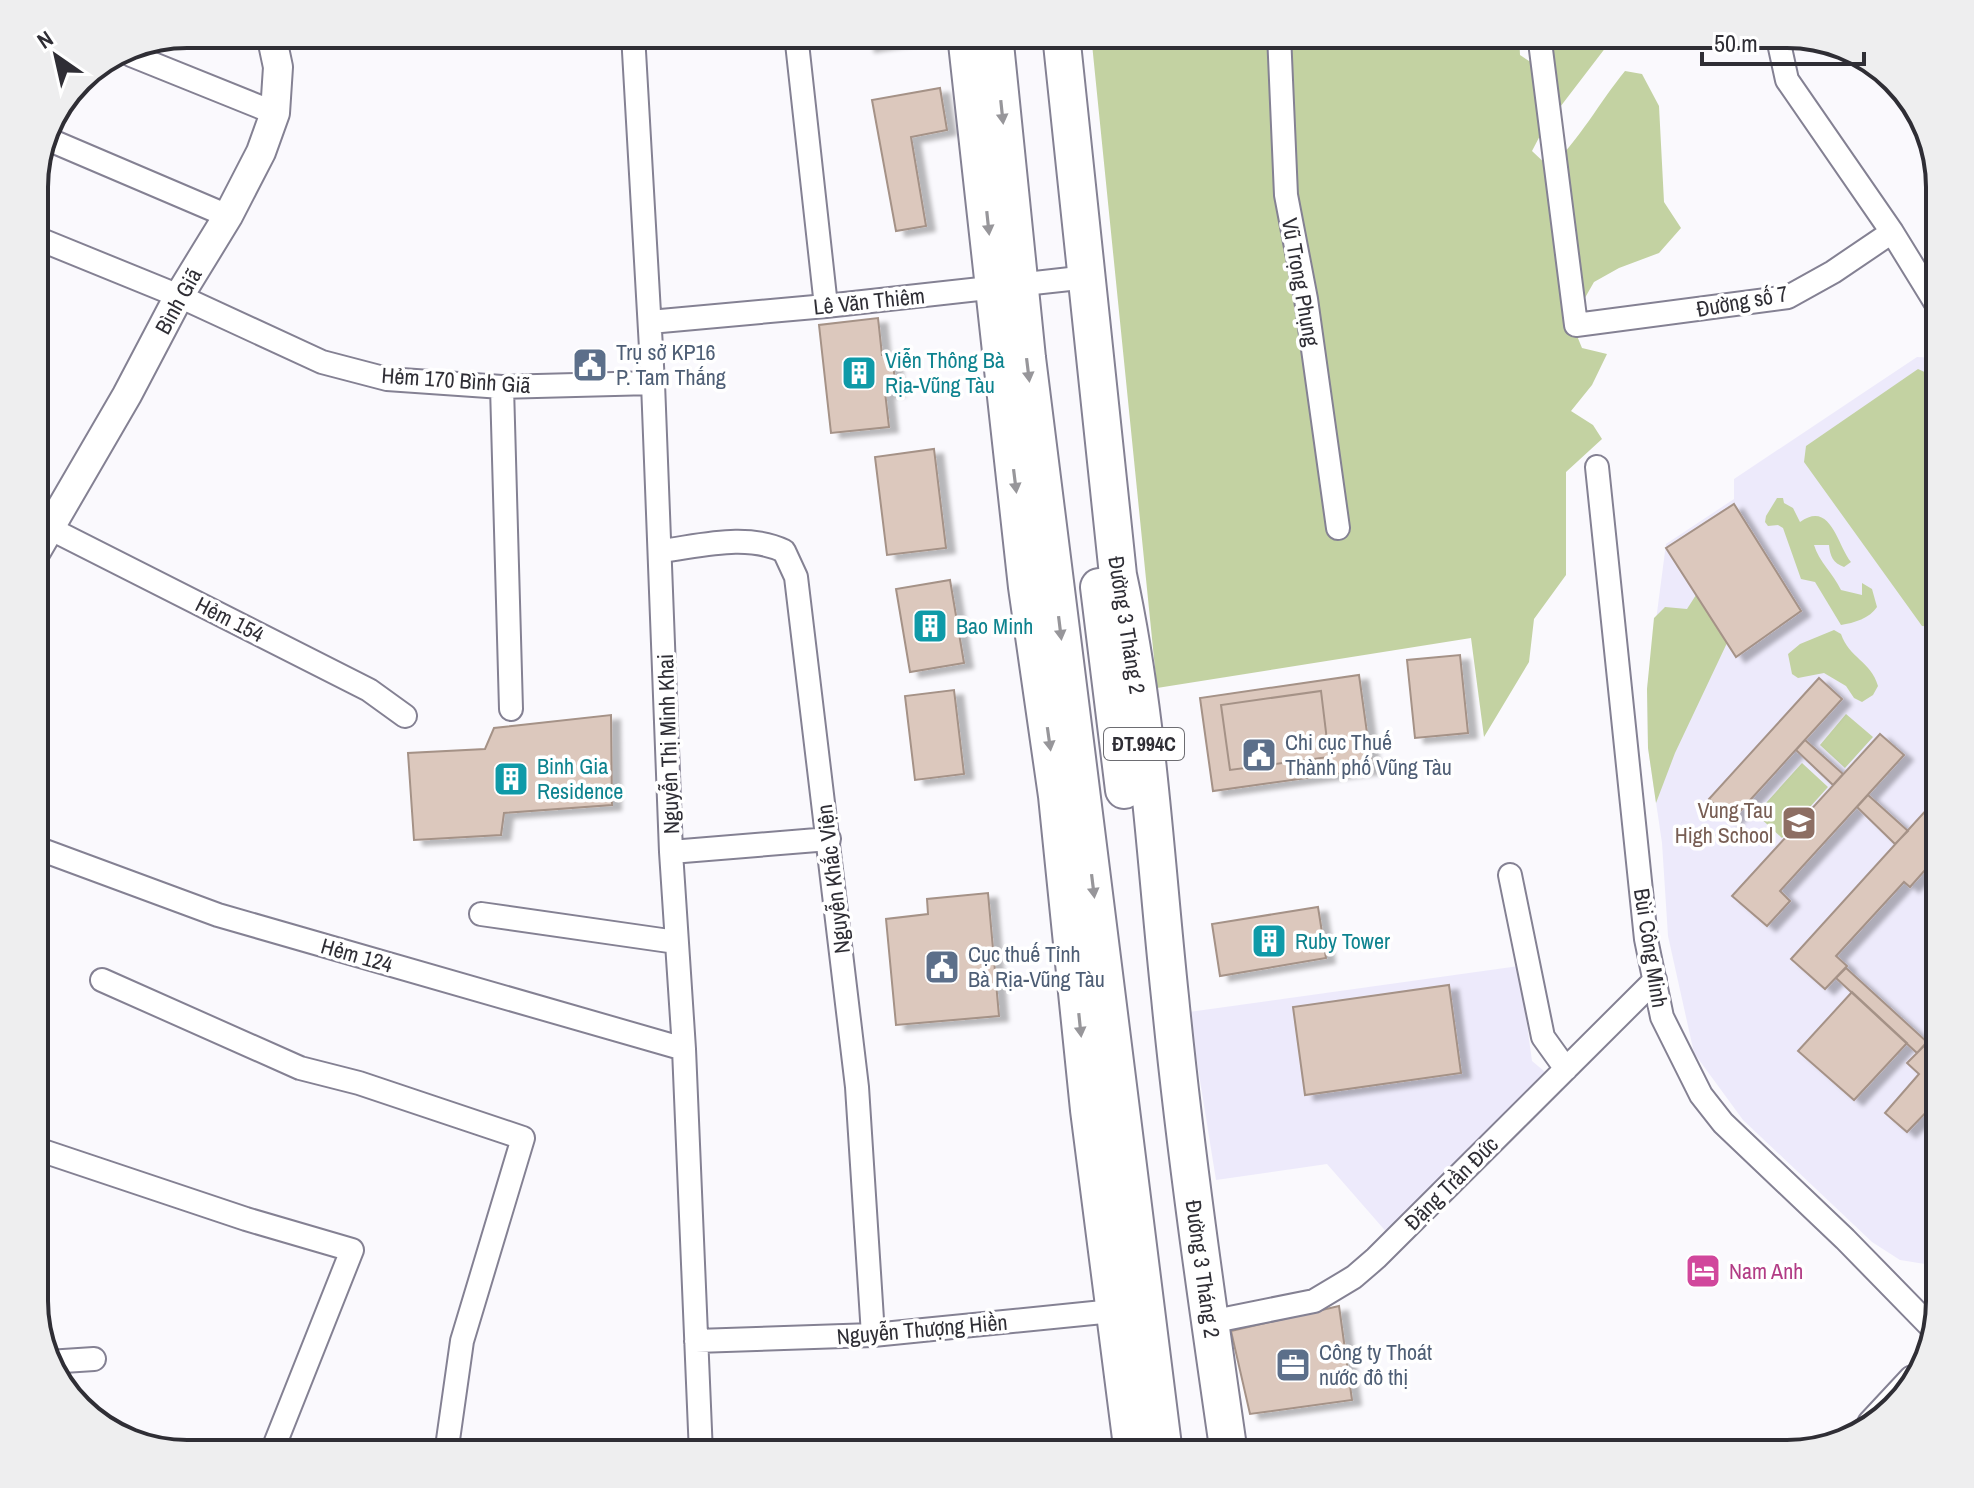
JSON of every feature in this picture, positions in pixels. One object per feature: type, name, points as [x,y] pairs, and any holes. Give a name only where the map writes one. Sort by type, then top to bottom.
[{"type":"main road","points":[[968,48],[1007,286]]},
{"type":"main road","points":[[995,48],[1027,587],[1069,900],[1087,1094],[1129,1304],[1161,1440]]},
{"type":"main road","name":"Đường 3 Tháng 2","points":[[1045,48],[1078,278]]},
{"type":"main road","name":"Đường 3 Tháng 2","points":[[1062,48],[1092,531],[1196,1287],[1208,1440]]},
{"type":"main road","name":"Đường 3 Tháng 2","points":[[1196,1287],[1210,1322],[1227,1440]]},
{"type":"main road","points":[[1129,1304],[1133,1440]]},
{"type":"street","name":"Bình Giã","points":[[48,534],[261,152],[275,113],[278,67],[274,48]]},
{"type":"street","name":"Nguyễn Thị Minh Khai","points":[[634,48],[653,383],[671,852],[684,1049],[700,1440]]},
{"type":"street","points":[[798,48],[826,306]]},
{"type":"street","name":"Vũ Trọng Phụng","points":[[1280,48],[1286,195],[1306,299],[1338,528]]},
{"type":"street","name":"Đường số 7","points":[[1541,48],[1576,325],[1788,297],[1833,272],[1892,232]]},
{"type":"street","points":[[1780,48],[1787,80],[1892,232],[1926,287]]},
{"type":"street","points":[[137,57],[275,113]]},
{"type":"street","points":[[56,143],[228,216]]},
{"type":"street","name":"Hẻm 170 Bình Giã","points":[[48,243],[179,296],[322,362],[387,379],[502,387],[653,383]]},
{"type":"street","name":"Lê Văn Thiêm","points":[[650,322],[1078,278]]},
{"type":"street","points":[[502,387],[511,709]]},
{"type":"street","name":"Bùi Công Minh","points":[[1597,467],[1646,939],[1662,1017],[1701,1095],[1716,1113],[1925,1321]]},
{"type":"street","name":"Hẻm 154","points":[[51,529],[369,690],[405,716]]},
{"type":"street","name":"Nguyễn Khắc Viện","points":[[661,551],[729,542],[768,544],[784,551],[796,577],[857,1087],[873,1335]]},
{"type":"street","points":[[671,852],[829,839]]},
{"type":"street","name":"Hẻm 124","points":[[48,852],[218,915],[684,1049]]},
{"type":"street","points":[[1510,875],[1543,1037],[1566,1069]]},
{"type":"street","points":[[481,914],[676,942]]},
{"type":"street","points":[[102,980],[300,1068],[359,1083],[523,1138],[462,1341],[448,1440]]},
{"type":"street","name":"Đặng Trần Đức","points":[[1210,1322],[1314,1301],[1354,1277],[1655,980]]},
{"type":"street","points":[[48,1153],[246,1219],[352,1250],[277,1440]]},
{"type":"street","name":"Nguyễn Thượng Hiền","points":[[696,1341],[873,1335],[1129,1304]]},
{"type":"street","points":[[62,1361],[94,1359]]},
{"type":"shaded area","name":"Vung Tau High School","points":[[1917,357],[1926,357],[1925,1264],[1900,1260],[1872,1242],[1743,1120],[1694,1053],[1668,936],[1662,843],[1648,748],[1647,689],[1666,544],[1734,499],[1734,479]]},
{"type":"shaded area","points":[[1519,966],[1532,1061],[1550,1076],[1389,1235],[1327,1164],[1216,1180],[1189,1012]]},
{"type":"green space","points":[[1092,48],[1520,48],[1520,55],[1529,61],[1542,48],[1605,48],[1544,128],[1532,151],[1550,168],[1571,145],[1625,71],[1642,74],[1659,106],[1664,202],[1681,228],[1659,253],[1619,268],[1594,282],[1582,303],[1575,331],[1582,348],[1607,354],[1592,385],[1571,411],[1593,425],[1602,439],[1566,472],[1566,575],[1534,619],[1529,662],[1484,737],[1471,638],[1157,688]]},
{"type":"green space","points":[[1918,369],[1926,373],[1926,626],[1922,626],[1804,462],[1806,446]]},
{"type":"green space","points":[[1777,498],[1783,498],[1784,503],[1793,508],[1800,522],[1819,517],[1832,527],[1851,562],[1844,567],[1837,563],[1831,556],[1829,545],[1814,545],[1816,551],[1841,590],[1862,595],[1862,583],[1872,589],[1877,607],[1870,614],[1841,625],[1815,582],[1801,579],[1783,528],[1768,526],[1765,522]]},
{"type":"green space","points":[[1696,595],[1727,643],[1675,753],[1656,803],[1648,748],[1647,689],[1654,618],[1665,607],[1687,609]]},
{"type":"green space","points":[[1834,630],[1841,634],[1849,649],[1875,678],[1878,686],[1873,695],[1862,702],[1854,698],[1846,686],[1824,673],[1798,678],[1792,674],[1788,654],[1800,644]]},
{"type":"green space","points":[[1846,714],[1873,737],[1845,768],[1820,745]]},
{"type":"green space","points":[[1802,763],[1828,787],[1782,838],[1756,814]]},
{"type":"building","points":[[940,88],[947,130],[911,137],[926,226],[896,231],[872,100]]},
{"type":"building","name":"Viễn Thông Bà Rịa-Vũng Tàu","points":[[878,318],[882,355],[892,354],[896,391],[885,392],[889,427],[831,433],[819,325]]},
{"type":"building","points":[[934,449],[946,548],[887,555],[875,457]]},
{"type":"building","points":[[1734,504],[1801,611],[1736,657],[1666,548]]},
{"type":"building","name":"Bao Minh","points":[[950,580],[964,663],[910,672],[896,589]]},
{"type":"building","points":[[1460,655],[1468,733],[1415,738],[1407,660]]},
{"type":"building","points":[[1359,675],[1372,769],[1213,791],[1200,698]]},
{"type":"building","points":[[1819,678],[1842,699],[1731,821],[1709,799]]},
{"type":"building","points":[[954,690],[964,774],[915,780],[905,696]]},
{"type":"building","points":[[1321,691],[1329,757],[1230,770],[1221,705]]},
{"type":"building","name":"Binh Gia Residence","points":[[611,715],[612,805],[504,813],[501,835],[414,840],[408,753],[485,749],[494,728]]},
{"type":"building","points":[[1880,734],[1904,755],[1780,891],[1790,901],[1767,926],[1732,896]]},
{"type":"building","points":[[1805,740],[1843,774],[1833,785],[1796,750]]},
{"type":"building","points":[[1868,795],[1908,831],[1895,844],[1857,807]]},
{"type":"building","points":[[1926,810],[1926,869],[1910,887],[1904,882],[1836,956],[1847,966],[1825,989],[1791,959]]},
{"type":"building","name":"Cục thuế Tỉnh Bà Rịa-Vũng Tàu","points":[[988,893],[999,1016],[896,1025],[886,919],[928,914],[927,899]]},
{"type":"building","name":"Ruby Tower","points":[[1318,907],[1326,958],[1220,976],[1212,924]]},
{"type":"building","points":[[1846,968],[1926,1043],[1917,1053],[1836,978]]},
{"type":"building","points":[[1449,985],[1461,1073],[1305,1095],[1293,1007]]},
{"type":"building","points":[[1852,992],[1907,1043],[1854,1100],[1798,1051]]},
{"type":"building","points":[[1926,1044],[1926,1112],[1907,1132],[1885,1113],[1919,1074],[1907,1063]]},
{"type":"building","name":"Công ty Thoát nước đô thị","points":[[1339,1306],[1352,1400],[1250,1414],[1231,1331]]},
{"type":"place","name":"Trụ sở KP16 P. Tam Thắng","points":[[590,365]]},
{"type":"place","name":"Viễn Thông Bà Rịa-Vũng Tàu","points":[[859,373]]},
{"type":"place","name":"Bao Minh","points":[[930,626]]},
{"type":"place","name":"Chi cục Thuế Thành phố Vũng Tàu","points":[[1259,755]]},
{"type":"place","name":"Binh Gia Residence","points":[[511,779]]},
{"type":"place","name":"Vung Tau High School","points":[[1799,823]]},
{"type":"place","name":"Ruby Tower","points":[[1269,941]]},
{"type":"place","name":"Cục thuế Tỉnh Bà Rịa-Vũng Tàu","points":[[942,967]]},
{"type":"place","name":"Nam Anh","points":[[1703,1271]]},
{"type":"place","name":"Công ty Thoát nước đô thị","points":[[1293,1365]]}]
